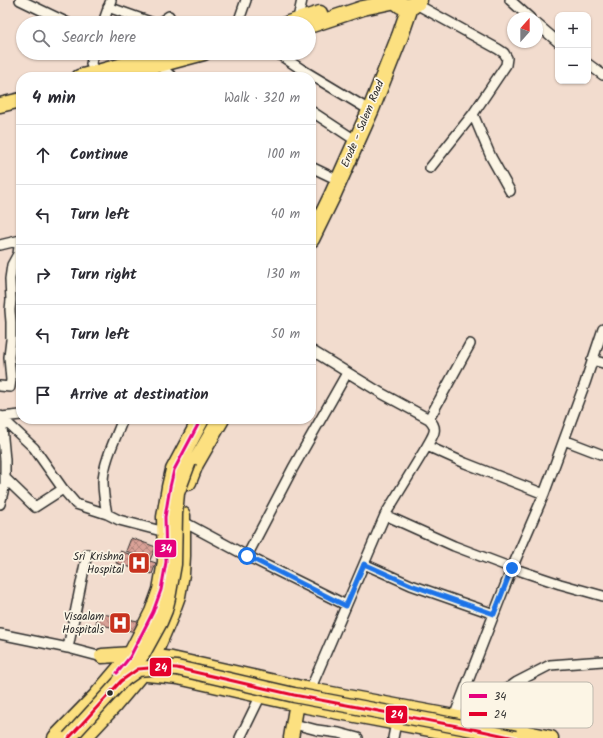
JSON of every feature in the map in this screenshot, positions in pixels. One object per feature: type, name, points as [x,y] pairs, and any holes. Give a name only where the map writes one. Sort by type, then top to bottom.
[{"type":"highway","name":"Erode - Salem Road","points":[[316,227],[352,138],[366,108],[396,22],[406,3]]},
{"type":"highway","name":"Erode - Salem Road","points":[[316,216],[371,109],[400,36],[406,3]]},
{"type":"highway","points":[[124,667],[153,612],[161,590],[166,562],[165,525],[170,487],[174,470],[198,424]]},
{"type":"highway","points":[[56,738],[124,667],[142,653],[159,622],[167,598],[173,564],[173,530],[179,483],[188,461],[207,424]]},
{"type":"highway","points":[[83,738],[112,707],[150,662],[157,662],[177,596],[182,556],[182,504],[184,491],[195,464],[218,424]]},
{"type":"main road","points":[[316,17],[364,0]]},
{"type":"main road","points":[[316,19],[363,8],[406,3]]},
{"type":"main road","points":[[111,72],[153,60]]},
{"type":"main road","points":[[0,98],[16,94]]},
{"type":"main road","points":[[0,105],[16,101]]},
{"type":"main road","points":[[102,656],[140,674],[178,677],[296,704],[475,738]]},
{"type":"main road","points":[[102,656],[124,667],[138,669],[157,662],[294,695],[461,727]]},
{"type":"main road","points":[[69,738],[124,667],[172,659],[304,689],[461,718]]},
{"type":"main road","points":[[291,738],[296,704],[304,689]]},
{"type":"main road","points":[[468,728],[515,738]]},
{"type":"main road","points":[[506,728],[551,738]]},
{"type":"street","points":[[20,0],[53,16]]},
{"type":"street","points":[[240,16],[246,0]]},
{"type":"street","points":[[299,16],[302,0]]},
{"type":"street","points":[[510,0],[523,12]]},
{"type":"street","points":[[105,16],[110,3],[138,16]]},
{"type":"street","points":[[406,3],[498,49],[504,53],[507,58],[506,65],[473,114],[430,168]]},
{"type":"street","points":[[543,29],[555,39]]},
{"type":"street","points":[[92,60],[91,64],[98,72]]},
{"type":"street","points":[[161,60],[169,72]]},
{"type":"street","points":[[288,60],[306,72]]},
{"type":"street","points":[[591,66],[603,75]]},
{"type":"street","points":[[316,78],[366,108]]},
{"type":"street","points":[[316,114],[352,138]]},
{"type":"street","points":[[473,114],[491,157],[510,191]]},
{"type":"street","points":[[316,170],[336,178]]},
{"type":"street","points":[[0,245],[16,241]]},
{"type":"street","points":[[0,386],[10,386],[11,380],[8,357],[11,332],[10,279],[12,265],[16,258]]},
{"type":"street","points":[[468,682],[512,568],[544,494],[585,383],[603,329]]},
{"type":"street","points":[[429,419],[470,344]]},
{"type":"street","points":[[304,689],[346,606],[385,515],[427,446],[435,427],[429,419],[381,393],[316,353]]},
{"type":"street","points":[[592,360],[603,363]]},
{"type":"street","points":[[247,556],[293,468],[347,373]]},
{"type":"street","points":[[0,417],[16,415]]},
{"type":"street","points":[[0,417],[34,448],[63,489],[76,504],[107,514],[119,520],[182,528],[247,556],[346,606]]},
{"type":"street","points":[[0,417],[3,482],[0,504]]},
{"type":"street","points":[[107,514],[103,477],[108,457],[121,424]]},
{"type":"street","points":[[564,440],[603,455]]},
{"type":"street","points":[[427,446],[465,463],[544,494]]},
{"type":"street","points":[[3,482],[35,507],[63,489]]},
{"type":"street","points":[[385,515],[454,546],[512,568],[603,596]]},
{"type":"street","points":[[165,525],[182,528]]},
{"type":"street","points":[[68,648],[87,554]]},
{"type":"street","points":[[364,564],[411,585],[494,614]]},
{"type":"street","points":[[0,634],[102,656]]},
{"type":"street","points":[[517,682],[550,665],[603,661]]},
{"type":"street","points":[[240,738],[261,695]]},
{"type":"street","points":[[454,717],[461,699]]},
{"type":"street","points":[[393,738],[399,707]]},
{"type":"street","points":[[294,724],[317,730],[339,733],[355,738]]},
{"type":"street","points":[[474,728],[475,738]]},
{"type":"building","points":[[131,538],[156,547],[150,560],[126,551]]},
{"type":"building","points":[[120,551],[156,563],[152,574],[116,563]]},
{"type":"building","points":[[98,613],[143,622],[141,633],[96,624]]},
{"type":"transit line","name":"34","points":[[117,673],[130,657],[153,612],[161,590],[166,562],[165,517],[170,487],[174,470],[198,424]]},
{"type":"transit line","name":"24","points":[[69,738],[121,681],[138,669],[161,667],[177,668],[294,695],[461,727]]},
{"type":"transit line","name":"24","points":[[468,728],[515,738]]},
{"type":"place","name":"Sri Krishna Hospital","points":[[139,563]]},
{"type":"place","name":"Visaalam Hospitals","points":[[120,623]]},
{"type":"route","points":[[247,556],[346,606],[364,564],[411,585],[494,614],[512,568]]}]
